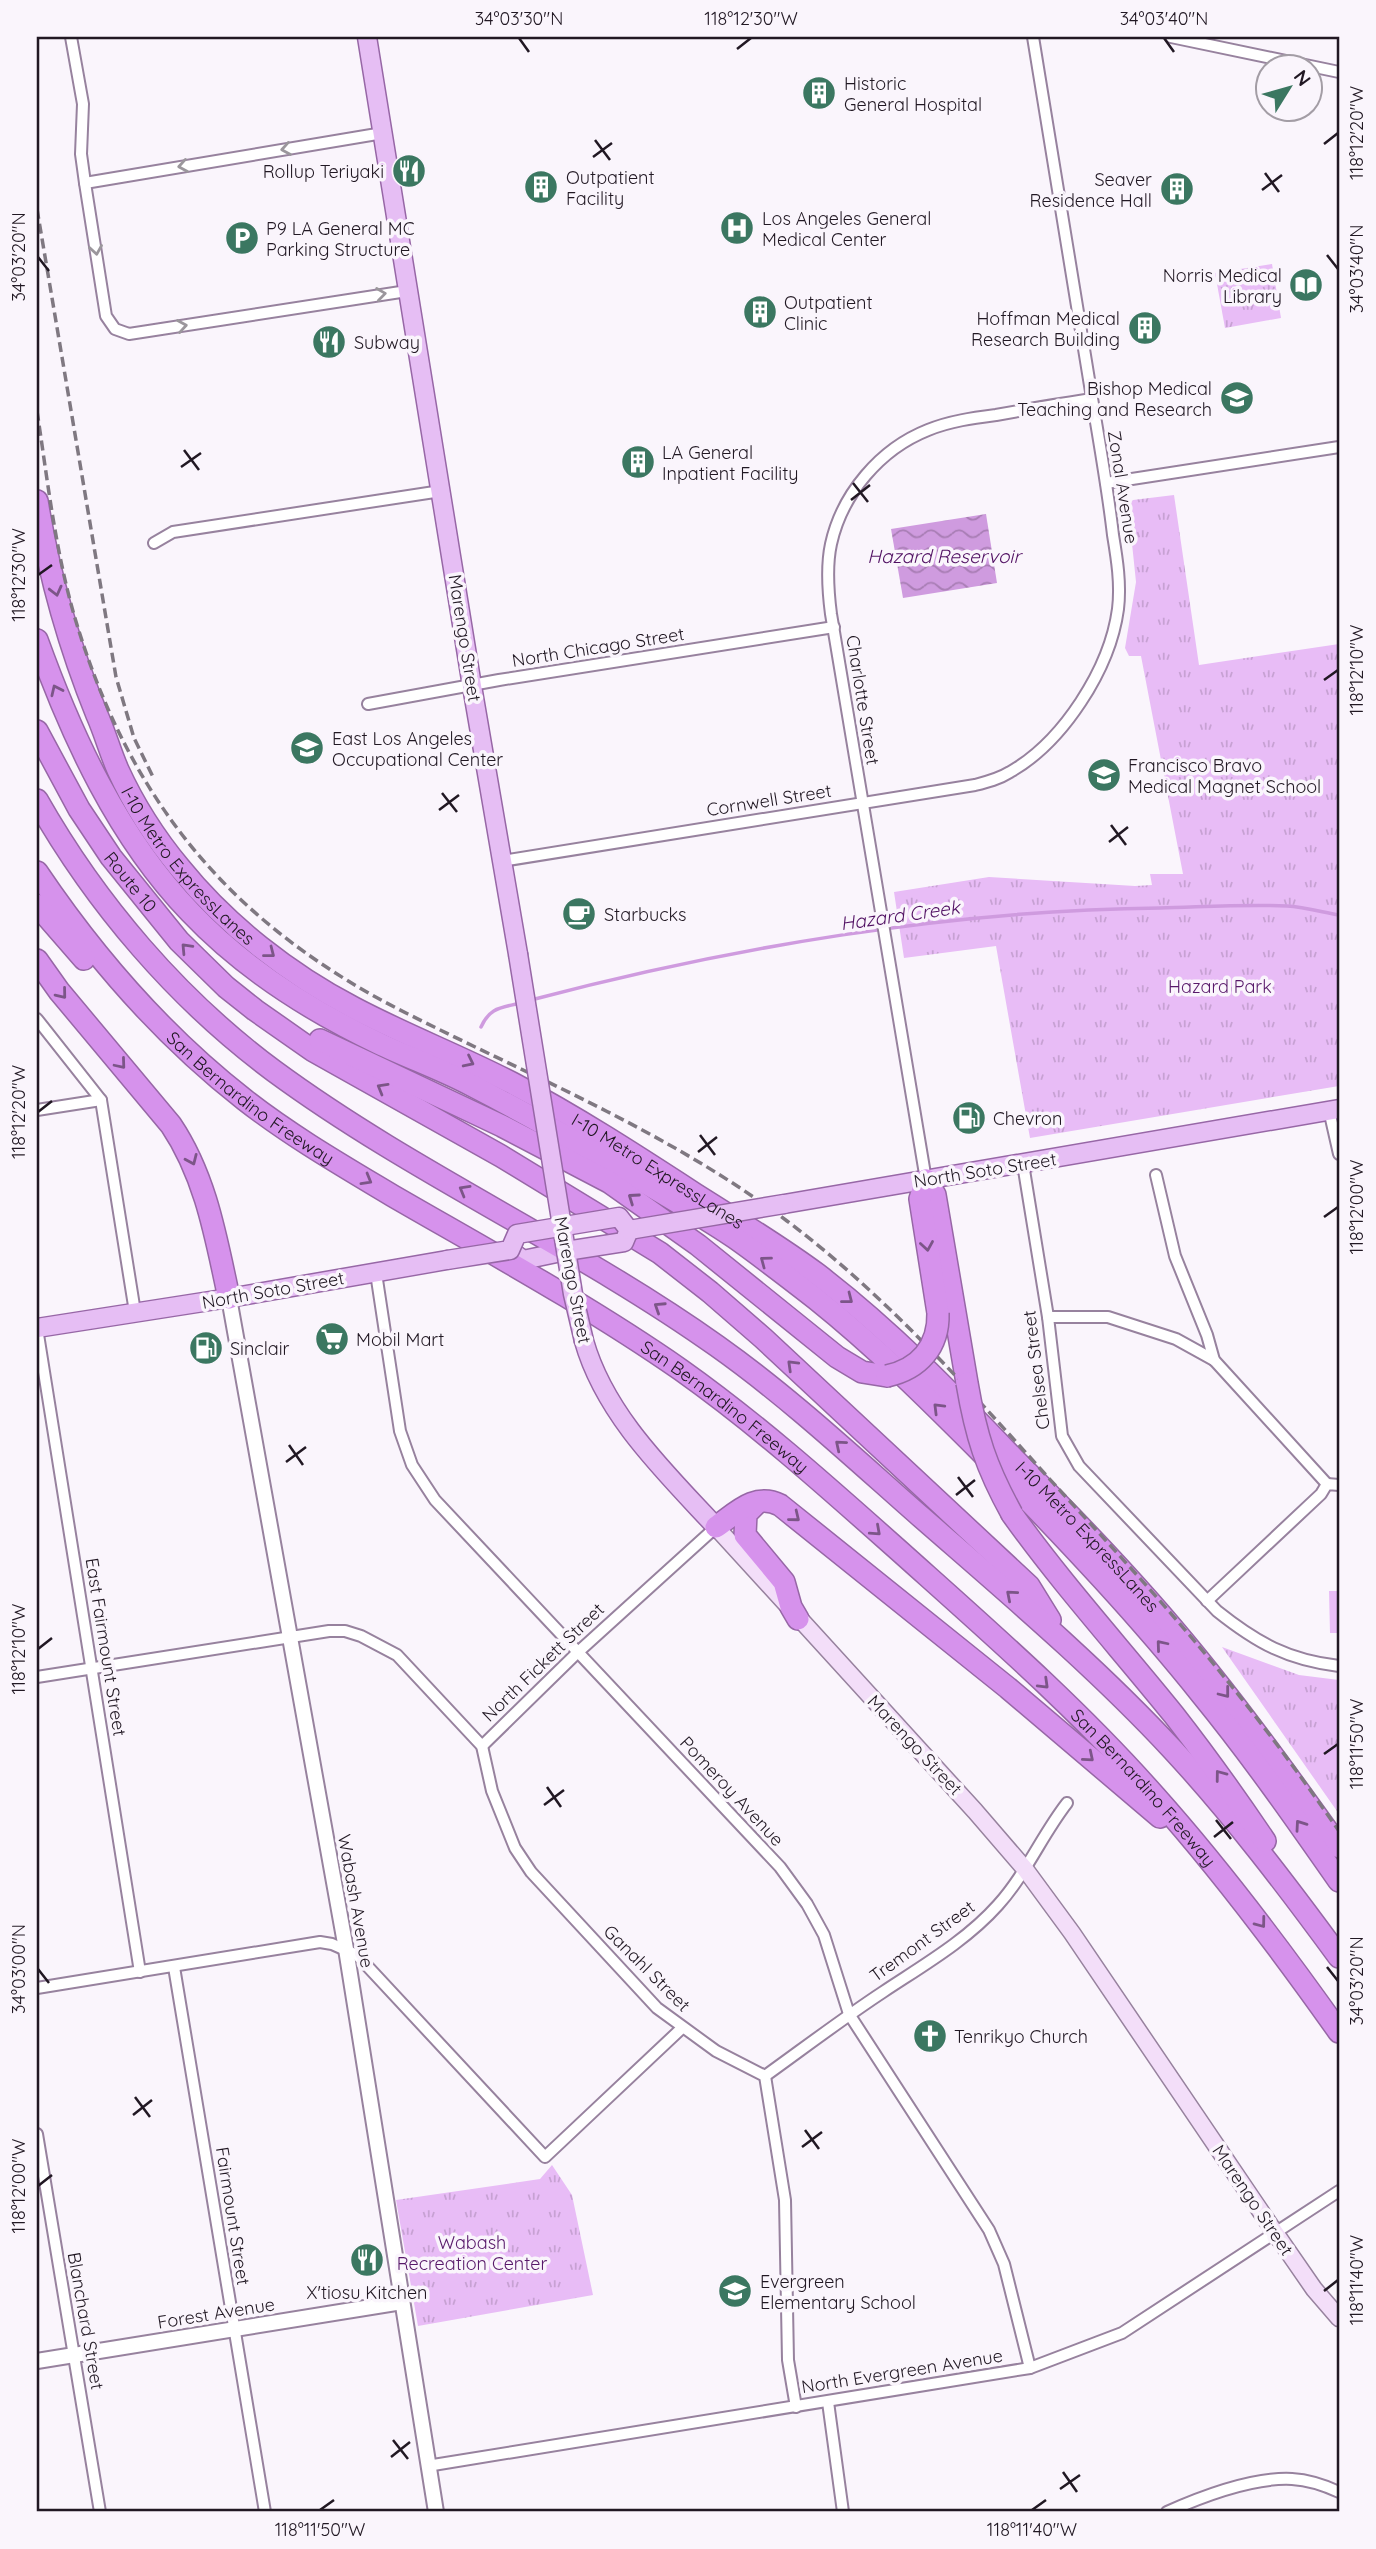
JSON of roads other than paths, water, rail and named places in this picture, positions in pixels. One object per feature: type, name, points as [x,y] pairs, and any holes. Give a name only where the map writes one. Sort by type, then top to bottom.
[{"type":"highway","name":"I-10 Metro ExpressLanes","points":[[37,501],[47,559],[60,609],[79,670],[118,770],[160,841],[204,895],[255,942],[322,989],[355,1009],[511,1083],[574,1117],[813,1271],[861,1310],[929,1372],[1149,1601],[1286,1772],[1339,1847]]},
{"type":"highway","name":"I-10 Metro ExpressLanes","points":[[37,640],[50,676],[111,804],[154,870],[215,937],[295,999],[377,1043],[457,1078],[581,1144],[733,1236],[860,1335],[930,1400],[1134,1613],[1268,1779],[1339,1881]]},
{"type":"highway","name":"Route 10","points":[[37,731],[79,809],[138,893],[201,964],[255,1010]]},
{"type":"highway","name":"San Bernardino Freeway","points":[[37,800],[82,872],[129,933],[177,986],[238,1042],[355,1126],[600,1270],[720,1347],[837,1443],[1063,1639],[1175,1752],[1254,1846],[1339,1956]]},
{"type":"highway","name":"San Bernardino Freeway","points":[[37,872],[72,922],[122,983],[178,1043],[211,1072],[282,1127],[346,1168],[596,1315],[675,1366],[751,1422],[860,1517],[1021,1661],[1081,1718],[1152,1792],[1219,1870],[1283,1952],[1339,2032]]},
{"type":"highway","points":[[37,905],[111,987],[211,1072]]},
{"type":"highway","points":[[37,960],[59,991],[172,1125],[183,1143],[194,1165],[210,1212],[229,1298]]},
{"type":"highway","points":[[255,1010],[502,1126],[609,1182],[698,1245],[836,1357],[862,1373],[887,1376],[908,1370],[925,1356],[948,1317]]},
{"type":"highway","points":[[255,1010],[312,1050],[578,1201],[660,1253],[764,1338],[1028,1587],[1063,1639]]},
{"type":"highway","points":[[926,1180],[920,1199],[980,1448],[994,1481],[1038,1552],[1175,1717],[1226,1783],[1339,1956]]},
{"type":"highway","points":[[766,1500],[754,1505],[746,1514],[745,1535],[784,1581],[791,1607],[798,1619]]},
{"type":"highway","points":[[716,1527],[749,1504],[766,1500],[780,1505],[1008,1688],[1219,1870]]},
{"type":"main road","name":"Marengo Street","points":[[367,37],[566,1251],[584,1341],[594,1369],[634,1436],[1025,1869],[1072,1933],[1314,2289],[1339,2318]]},
{"type":"main road","name":"North Soto Street","points":[[629,1230],[1334,1109]]},
{"type":"main road","name":"North Soto Street","points":[[510,1250],[517,1234],[619,1217],[629,1230]]},
{"type":"main road","name":"North Soto Street","points":[[37,1328],[510,1250],[523,1260],[624,1242],[629,1230]]},
{"type":"street","points":[[71,37],[83,104],[81,154],[85,183],[106,316],[115,329],[129,334],[407,291]]},
{"type":"street","name":"Zonal Avenue","points":[[1033,37],[1119,584],[1114,628],[1087,692],[1070,717],[1035,755]]},
{"type":"street","points":[[1171,37],[1339,72]]},
{"type":"street","points":[[85,183],[383,133]]},
{"type":"street","name":"Charlotte Street","points":[[926,1180],[834,627],[828,564],[837,524],[858,485],[883,457],[915,436],[943,425],[1092,399]]},
{"type":"street","points":[[1105,482],[1339,447]]},
{"type":"street","points":[[154,543],[173,532],[441,491]]},
{"type":"street","name":"North Chicago Street","points":[[368,704],[834,627]]},
{"type":"street","name":"Cornwell Street","points":[[502,861],[975,785],[1008,774],[1035,755]]},
{"type":"street","points":[[37,1020],[101,1100],[135,1312]]},
{"type":"street","points":[[37,1110],[101,1100]]},
{"type":"street","points":[[1334,1109],[1339,1154]]},
{"type":"street","name":"Chelsea Street","points":[[1023,1164],[1048,1317],[1062,1436],[1069,1452],[1079,1466],[1207,1601],[1240,1629],[1286,1655],[1339,1666]]},
{"type":"street","points":[[1156,1175],[1175,1256],[1207,1335],[1214,1360]]},
{"type":"street","name":"Pomeroy Avenue","points":[[376,1273],[400,1431],[412,1465],[435,1500],[780,1867],[807,1905],[824,1935],[849,2014],[989,2230],[1004,2264],[1030,2368]]},
{"type":"street","name":"Wabash Avenue","points":[[229,1298],[346,1949],[436,2512]]},
{"type":"street","points":[[1048,1317],[1108,1317],[1176,1339],[1214,1360],[1327,1484],[1339,1485]]},
{"type":"street","name":"East Fairmount Street","points":[[37,1328],[140,1972]]},
{"type":"street","points":[[1207,1601],[1321,1494],[1327,1484]]},
{"type":"street","name":"North Fickett Street","points":[[37,1677],[329,1631],[345,1631],[376,1642],[397,1655],[482,1746],[577,1653],[716,1527]]},
{"type":"street","name":"Ganahl Street","points":[[482,1746],[492,1791],[515,1848],[531,1872],[657,2008],[716,2050],[765,2076]]},
{"type":"street","name":"Tremont Street","points":[[765,2076],[849,2014],[944,1951],[981,1922],[998,1905],[1025,1869],[1067,1803]]},
{"type":"street","points":[[37,1988],[320,1942],[346,1949],[356,1955],[545,2157],[682,2028]]},
{"type":"street","name":"Fairmount Street","points":[[174,1967],[265,2512]]},
{"type":"street","points":[[765,2076],[785,2200],[788,2360],[796,2407]]},
{"type":"street","name":"Blanchard Street","points":[[37,2134],[100,2512]]},
{"type":"street","name":"North Evergreen Avenue","points":[[427,2466],[1030,2368],[1122,2333],[1339,2191]]},
{"type":"street","name":"Forest Avenue","points":[[37,2361],[401,2302]]},
{"type":"street","points":[[828,2402],[843,2512]]},
{"type":"street","points":[[1167,2512],[1205,2497],[1268,2481],[1302,2480],[1339,2492]]},
{"type":"water","name":"Hazard Reservoir","points":[[986,514],[997,583],[903,598],[891,529]]},
{"type":"waterway","name":"Hazard Creek","points":[[531,1000],[764,948],[923,924],[1081,910],[1239,905],[1293,907],[1339,915]]},
{"type":"waterway","name":"Hazard Creek","points":[[481,1027],[492,1012],[520,1003]]},
{"type":"railway","points":[[37,209],[116,677],[134,738],[153,777]]},
{"type":"railway","points":[[37,411],[53,520],[70,602],[101,693],[129,753],[162,807],[200,857],[244,902],[293,943],[347,980],[408,1014],[650,1134],[742,1190],[823,1249],[922,1341],[1159,1600],[1255,1715],[1339,1831]]},
{"type":"place","name":"Historic General Hospital","points":[[819,93]]},
{"type":"place","name":"Rollup Teriyaki","points":[[409,171]]},
{"type":"place","name":"Outpatient Facility","points":[[541,187]]},
{"type":"place","name":"Seaver Residence Hall","points":[[1177,189]]},
{"type":"place","name":"Los Angeles General Medical Center","points":[[737,228]]},
{"type":"place","name":"P9 LA General MC Parking Structure","points":[[242,238]]},
{"type":"place","name":"Norris Medical Library","points":[[1306,285]]},
{"type":"place","name":"Outpatient Clinic","points":[[760,312]]},
{"type":"place","name":"Hoffman Medical Research Building","points":[[1145,328]]},
{"type":"place","name":"Subway","points":[[329,342]]},
{"type":"place","name":"Bishop Medical Teaching and Research","points":[[1237,398]]},
{"type":"place","name":"LA General Inpatient Facility","points":[[638,462]]},
{"type":"place","name":"East Los Angeles Occupational Center","points":[[307,748]]},
{"type":"place","name":"Francisco Bravo Medical Magnet School","points":[[1104,775]]},
{"type":"place","name":"Starbucks","points":[[579,914]]},
{"type":"place","name":"Chevron","points":[[969,1118]]},
{"type":"place","name":"Mobil Mart","points":[[332,1339]]},
{"type":"place","name":"Sinclair","points":[[206,1348]]},
{"type":"place","name":"Tenrikyo Church","points":[[930,2036]]},
{"type":"place","name":"X'tiosu Kitchen","points":[[367,2260]]},
{"type":"place","name":"Evergreen Elementary School","points":[[735,2291]]},
{"type":"park label","name":"Hazard Park","points":[[1220,986]]},
{"type":"park label","name":"Wabash Recreation Center","points":[[472,2252]]}]
